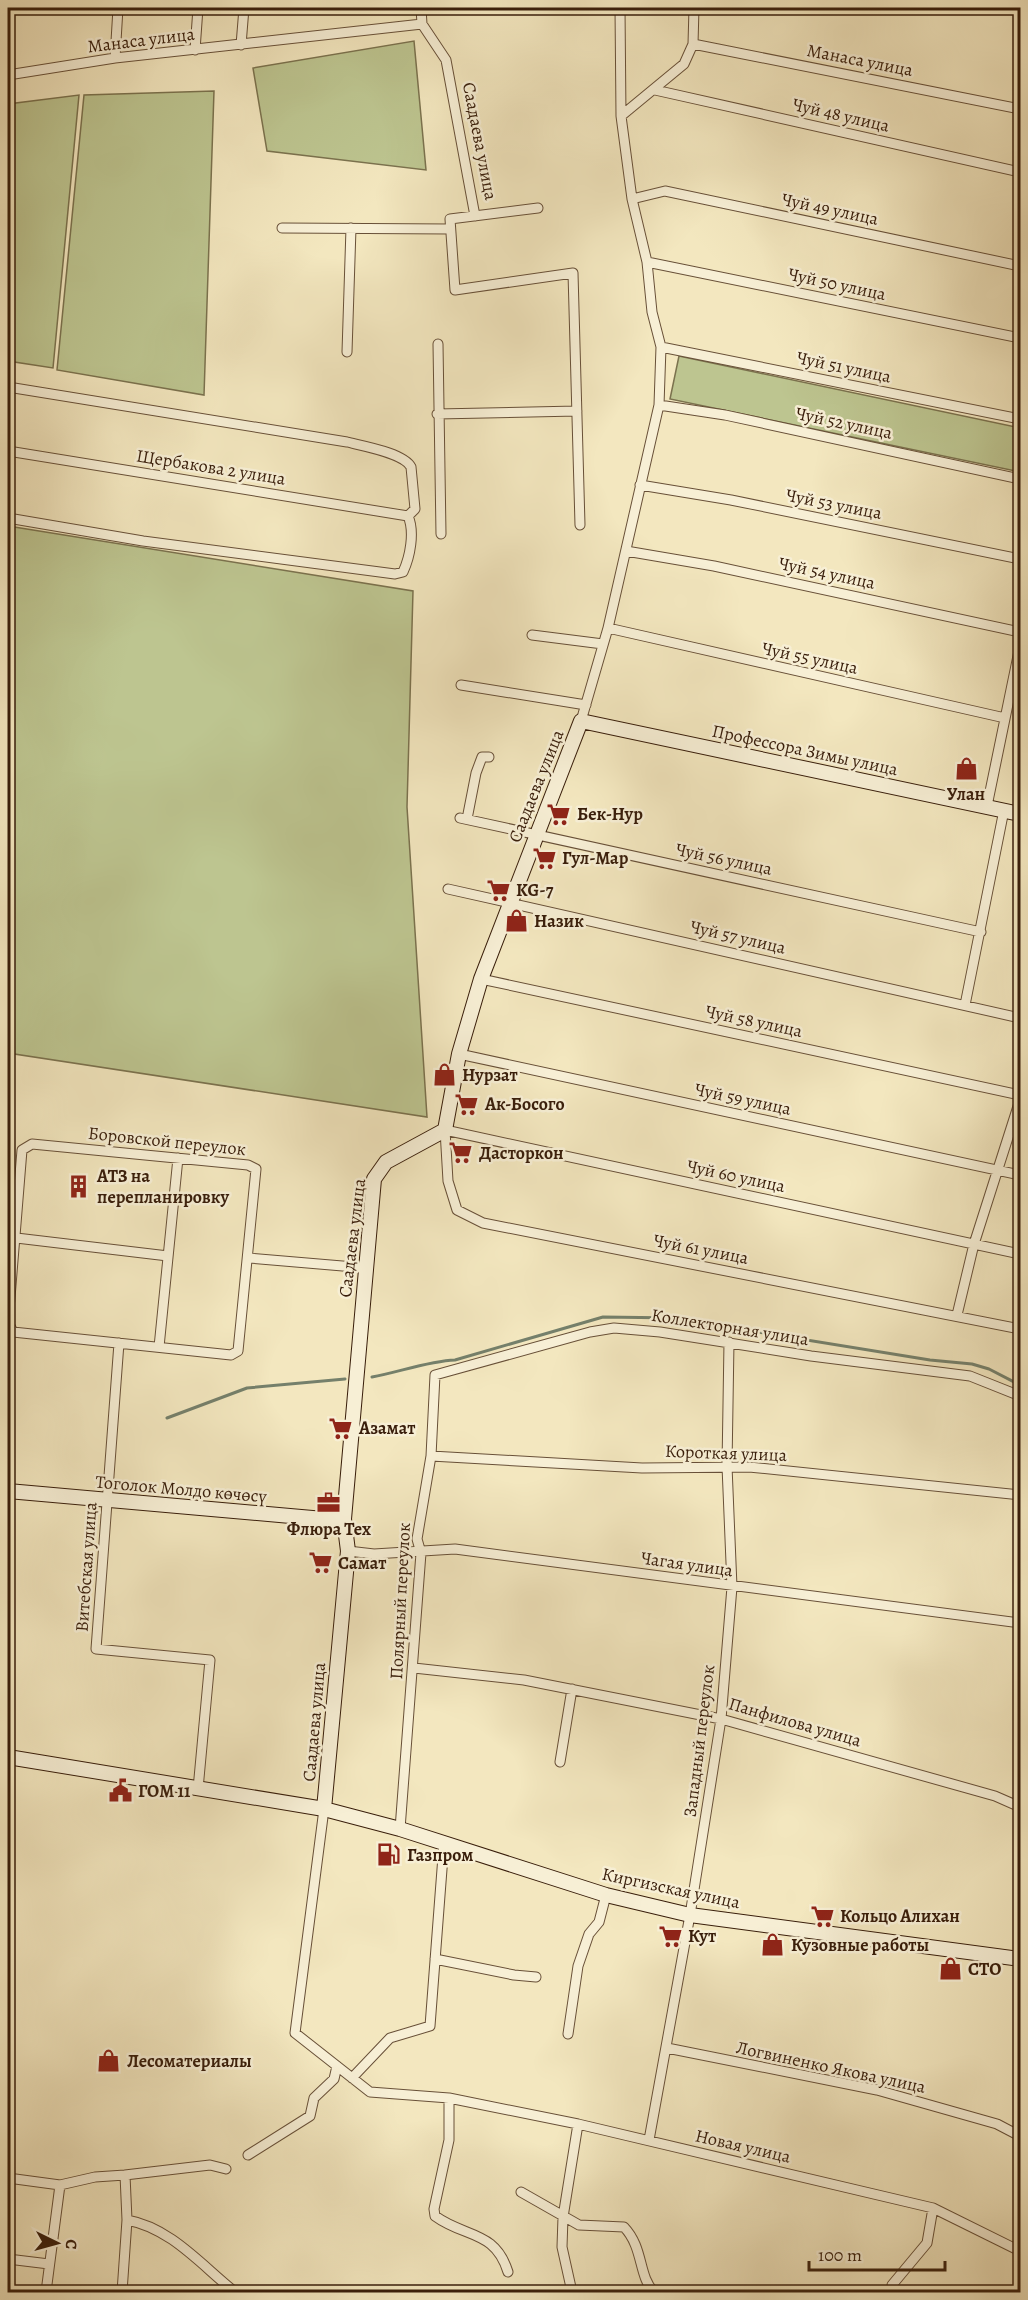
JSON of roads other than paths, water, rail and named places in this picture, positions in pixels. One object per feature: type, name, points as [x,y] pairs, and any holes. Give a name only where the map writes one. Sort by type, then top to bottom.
[{"type":"street","points":[[115,58],[118,8]]},
{"type":"street","points":[[195,50],[198,8]]},
{"type":"street","points":[[241,45],[244,8]]},
{"type":"street","points":[[421,8],[422,24]]},
{"type":"street","name":"Саадаева улица","points":[[370,2092],[295,2033],[324,1809],[348,1551],[344,1519],[374,1179],[386,1162],[445,1130],[459,1054],[482,979],[586,705],[608,628],[659,405],[662,347],[652,312],[647,262],[632,199],[621,116],[620,8]]},
{"type":"street","points":[[621,116],[684,64],[693,44],[694,8]]},
{"type":"street","name":"Манаса улица","points":[[8,75],[115,58],[422,24]]},
{"type":"street","name":"Саадаева улица","points":[[422,24],[446,60],[476,216],[450,219],[450,229]]},
{"type":"street","name":"Манаса улица","points":[[693,44],[1020,108]]},
{"type":"street","name":"Чуй 48 улица","points":[[655,90],[1020,172]]},
{"type":"street","name":"Чуй 49 улица","points":[[632,199],[665,191],[1020,266]]},
{"type":"street","points":[[476,216],[538,208]]},
{"type":"street","points":[[282,228],[450,229],[455,290],[573,273],[580,525]]},
{"type":"street","points":[[346,352],[351,228]]},
{"type":"street","name":"Чуй 50 улица","points":[[647,262],[1020,338]]},
{"type":"street","points":[[438,344],[437,414],[441,534]]},
{"type":"street","name":"Чуй 51 улица","points":[[662,347],[1020,419]]},
{"type":"street","points":[[8,387],[347,442],[384,452],[402,459],[411,467],[415,509],[408,516],[411,537],[406,565],[403,572],[395,574],[143,541],[8,518]]},
{"type":"street","name":"Чуй 52 улица","points":[[659,405],[725,415],[1020,479]]},
{"type":"street","points":[[437,414],[577,411]]},
{"type":"street","name":"Щербакова 2 улица","points":[[8,451],[408,516]]},
{"type":"street","name":"Чуй 53 улица","points":[[640,485],[731,500],[1020,559]]},
{"type":"street","name":"Чуй 54 улица","points":[[626,551],[714,566],[1020,632]]},
{"type":"street","name":"Чуй 55 улица","points":[[608,628],[1005,718]]},
{"type":"street","points":[[532,635],[603,644]]},
{"type":"street","points":[[987,806],[1020,646]]},
{"type":"street","points":[[460,685],[586,705]]},
{"type":"street","name":"Профессора Зимы улица","points":[[581,721],[1020,814]]},
{"type":"street","name":"Чуй 56 улица","points":[[489,757],[482,757],[464,819],[981,932]]},
{"type":"street","points":[[965,1005],[1004,810]]},
{"type":"street","name":"Чуй 57 улица","points":[[448,889],[1020,1018]]},
{"type":"street","name":"Чуй 58 улица","points":[[482,979],[1020,1097]]},
{"type":"street","name":"Чуй 59 улица","points":[[459,1054],[1020,1175]]},
{"type":"street","points":[[957,1316],[974,1244],[1020,1097]]},
{"type":"street","name":"Чуй 60 улица","points":[[445,1130],[1020,1254]]},
{"type":"street","name":"Чуй 61 улица","points":[[445,1130],[448,1181],[457,1210],[464,1216],[483,1223],[1020,1329]]},
{"type":"street","name":"Боровской переулок","points":[[28,1145],[248,1165],[256,1169],[238,1351],[231,1354],[13,1332],[8,1322],[11,1239],[22,1150],[28,1145]]},
{"type":"street","points":[[159,1347],[178,1158]]},
{"type":"street","points":[[11,1239],[168,1256]]},
{"type":"street","points":[[249,1258],[366,1268]]},
{"type":"street","name":"Коллекторная улица","points":[[435,1375],[590,1332],[614,1328],[970,1376],[1020,1396]]},
{"type":"street","name":"Западный переулок","points":[[650,2140],[690,1915],[721,1719],[732,1587],[727,1466],[729,1342]]},
{"type":"street","name":"Витебская улица","points":[[119,1343],[96,1649],[210,1660],[198,1789]]},
{"type":"street","name":"Полярный переулок","points":[[400,1829],[421,1553],[417,1539],[431,1456],[435,1375]]},
{"type":"street","name":"Короткая улица","points":[[431,1456],[642,1468],[727,1466],[1020,1495]]},
{"type":"street","name":"Тоголок Молдо көчөсү","points":[[8,1491],[335,1520],[346,1531]]},
{"type":"street","name":"Чагая улица","points":[[348,1551],[421,1553],[455,1549],[1020,1623]]},
{"type":"street","name":"Панфилова улица","points":[[414,1668],[524,1680],[721,1719],[995,1796],[1020,1807]]},
{"type":"street","points":[[560,1762],[572,1689]]},
{"type":"street","name":"Киргизская улица","points":[[8,1757],[324,1809],[400,1829],[606,1895],[690,1915],[1020,1959]]},
{"type":"street","points":[[352,2078],[390,2038],[430,2026],[444,1844]]},
{"type":"street","points":[[568,2034],[578,1966],[589,1934],[599,1922],[606,1895]]},
{"type":"street","points":[[435,1959],[514,1975],[536,1977]]},
{"type":"street","name":"Логвиненко Якова улица","points":[[667,2048],[877,2090],[997,2124],[1020,2136]]},
{"type":"street","points":[[248,2155],[310,2116],[314,2098],[334,2079],[337,2066]]},
{"type":"street","name":"Новая улица","points":[[370,2092],[449,2098],[578,2124],[933,2208],[1020,2251]]},
{"type":"street","points":[[449,2098],[449,2140],[434,2210],[435,2216],[495,2246],[503,2257],[508,2272]]},
{"type":"street","points":[[572,2292],[562,2247],[562,2217],[578,2124]]},
{"type":"street","points":[[8,2178],[60,2185],[95,2177],[210,2165],[226,2169]]},
{"type":"street","points":[[122,2292],[126,2220],[125,2175]]},
{"type":"street","points":[[46,2292],[60,2185]]},
{"type":"street","points":[[521,2192],[579,2225],[624,2227],[634,2238],[648,2286],[654,2292]]},
{"type":"street","points":[[892,2285],[927,2243],[933,2208]]},
{"type":"street","points":[[126,2220],[145,2223],[160,2230],[235,2292]]},
{"type":"street","points":[[8,2259],[49,2264]]},
{"type":"waterway","points":[[372,1377],[424,1364],[455,1360],[603,1317],[677,1318],[704,1327],[727,1327],[930,1360],[972,1364],[989,1369],[1020,1385]]},
{"type":"waterway","points":[[167,1418],[247,1388],[345,1379]]},
{"type":"place","name":"Улан","points":[[966,768]]},
{"type":"place","name":"Бек-Нур","points":[[559,814]]},
{"type":"place","name":"Гул-Мар","points":[[544,858]]},
{"type":"place","name":"KG-7","points":[[498,890]]},
{"type":"place","name":"Назик","points":[[516,921]]},
{"type":"place","name":"Нурзат","points":[[444,1075]]},
{"type":"place","name":"Ак-Босого","points":[[467,1104]]},
{"type":"place","name":"Дасторкон","points":[[461,1153]]},
{"type":"place","name":"АТЗ на перепланировку","points":[[79,1186]]},
{"type":"place","name":"Азамат","points":[[341,1428]]},
{"type":"place","name":"Флюра Тех","points":[[329,1503]]},
{"type":"place","name":"Самат","points":[[320,1563]]},
{"type":"place","name":"ГОМ 11","points":[[120,1791]]},
{"type":"place","name":"Газпром","points":[[389,1855]]},
{"type":"place","name":"Кольцо Алихан","points":[[822,1916]]},
{"type":"place","name":"Кут","points":[[670,1936]]},
{"type":"place","name":"Кузовные работы","points":[[773,1945]]},
{"type":"place","name":"СТО","points":[[950,1969]]},
{"type":"place","name":"Лесоматериалы","points":[[109,2061]]}]
